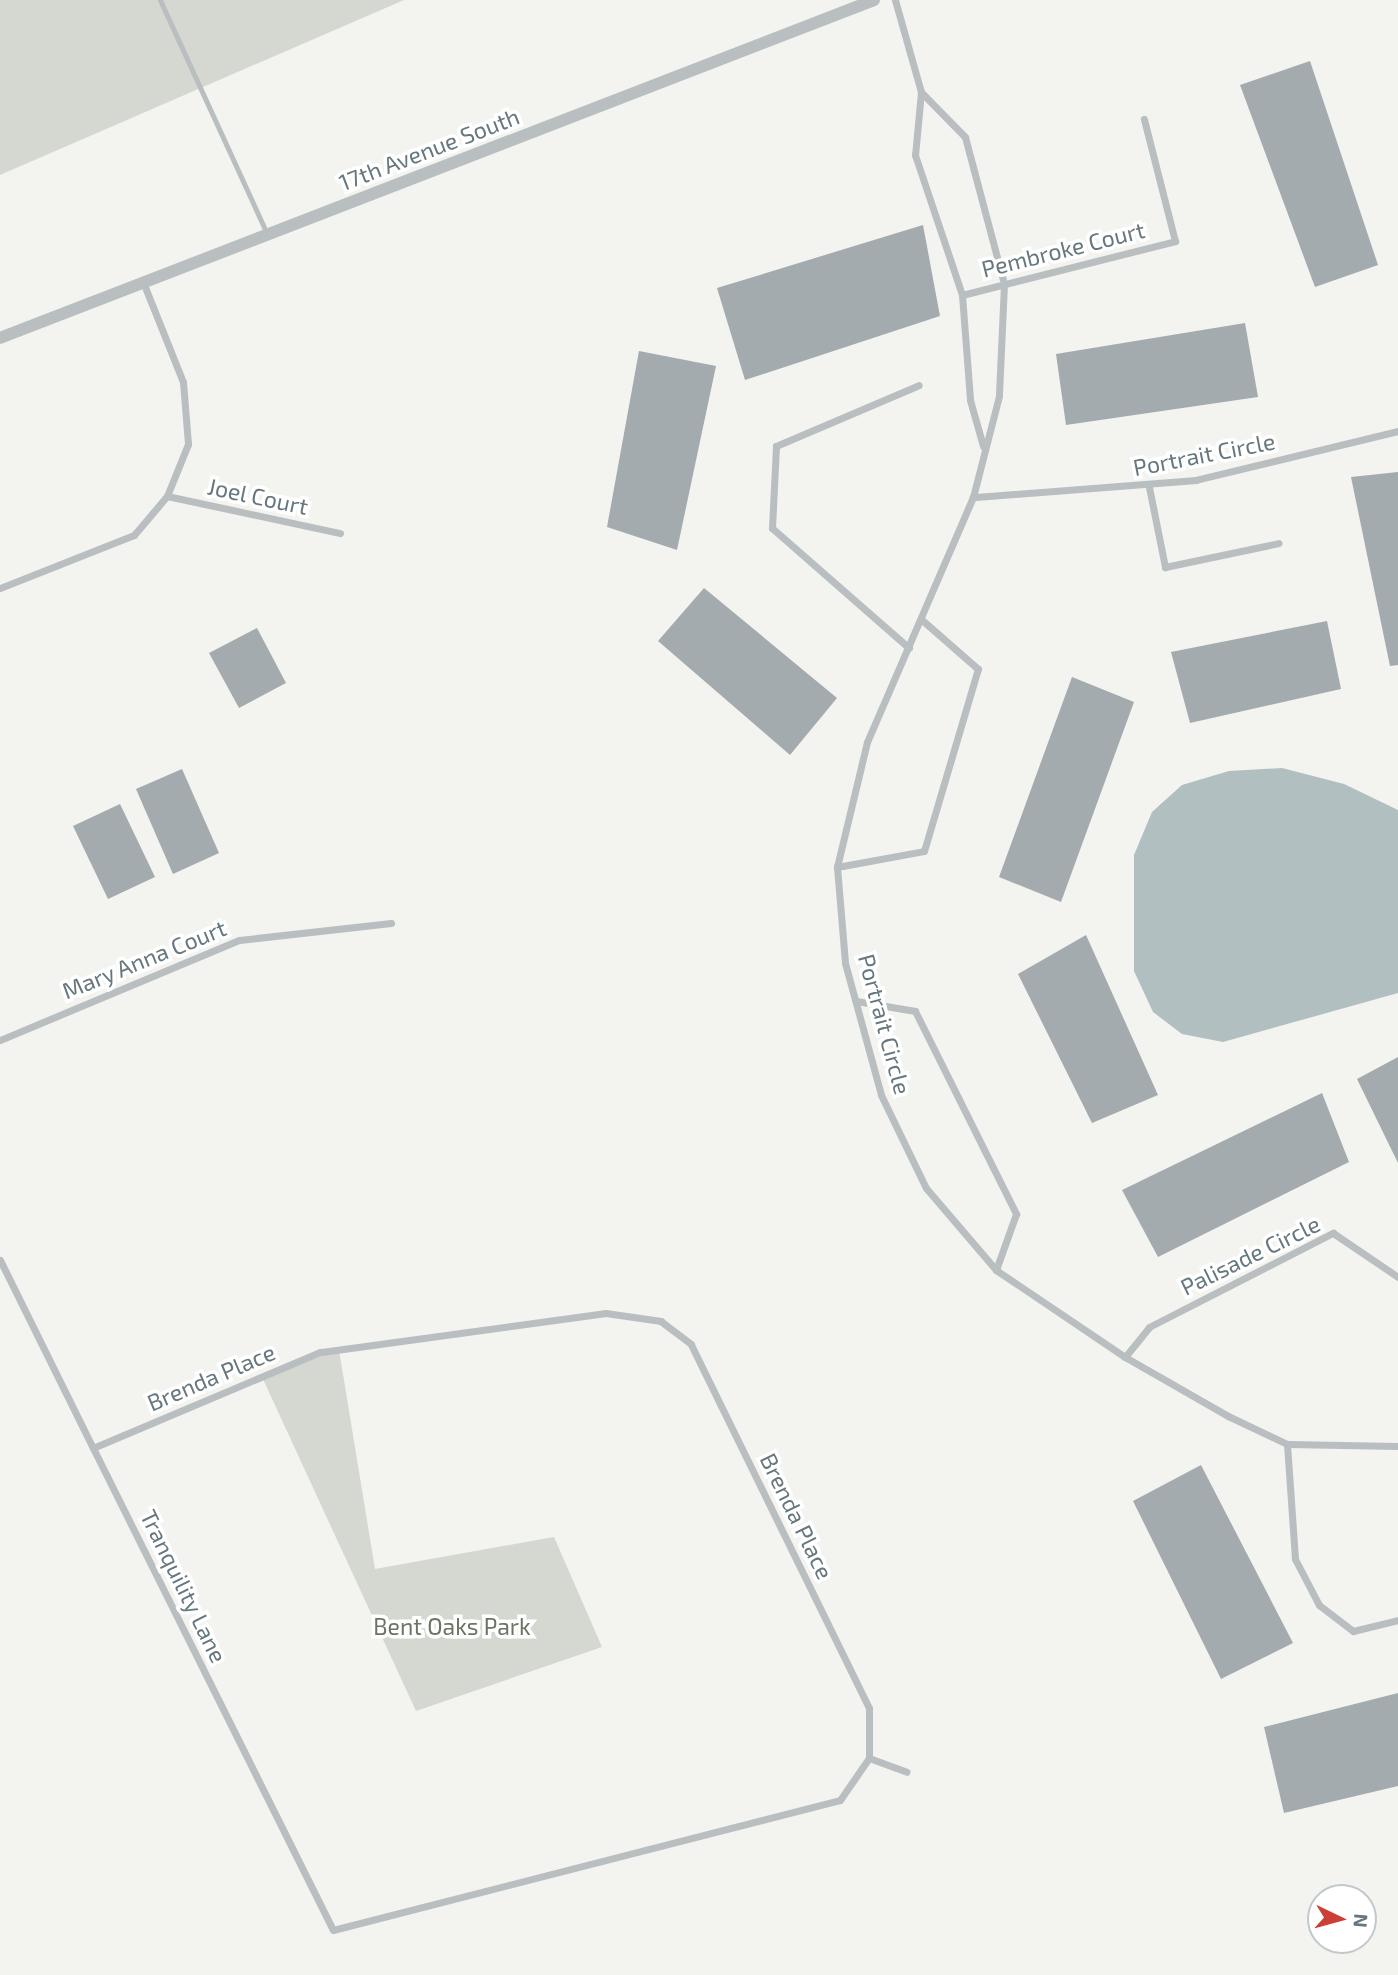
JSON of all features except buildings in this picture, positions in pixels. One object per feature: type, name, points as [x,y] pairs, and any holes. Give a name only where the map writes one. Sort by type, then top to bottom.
[{"type":"street","name":"17th Avenue South","points":[[0,338],[874,0]]},
{"type":"street","name":"Portrait Circle","points":[[895,0],[921,92],[915,155],[962,295],[970,400],[983,446]]},
{"type":"street","name":"Portrait Circle","points":[[921,92],[965,137],[1004,285],[999,396],[983,446],[973,498],[867,742],[837,867],[845,963],[881,1095],[926,1188],[996,1270],[1125,1357],[1228,1416],[1287,1444],[1398,1446]]},
{"type":"street","name":"Pembroke Court","points":[[962,295],[1175,241],[1144,119]]},
{"type":"street","points":[[0,588],[134,536],[167,496],[188,444],[183,382],[142,281]]},
{"type":"street","points":[[909,648],[772,528],[776,446],[919,385]]},
{"type":"street","name":"Portrait Circle","points":[[973,498],[1149,487],[1196,480],[1398,431]]},
{"type":"street","points":[[1149,487],[1165,567],[1279,543]]},
{"type":"street","name":"Joel Court","points":[[167,496],[340,533]]},
{"type":"street","points":[[837,867],[923,851],[978,669],[922,620]]},
{"type":"street","name":"Mary Anna Court","points":[[0,1040],[239,940],[391,923]]},
{"type":"street","points":[[856,1001],[915,1011],[1016,1214],[996,1270]]},
{"type":"street","name":"Palisade Circle","points":[[1125,1357],[1149,1327],[1332,1233],[1398,1277]]},
{"type":"street","name":"Tranquility Lane","points":[[0,1259],[332,1930],[840,1800],[869,1758]]},
{"type":"street","name":"Brenda Place","points":[[93,1448],[320,1352],[606,1313],[661,1321],[691,1344],[869,1708],[869,1758]]},
{"type":"street","points":[[1287,1444],[1295,1559],[1319,1605],[1353,1631],[1398,1620]]},
{"type":"street","points":[[869,1758],[906,1772]]},
{"type":"lane","points":[[160,0],[267,234]]},
{"type":"green space","points":[[0,0],[404,0],[0,175]]},
{"type":"green space","name":"Bent Oaks Park","points":[[339,1350],[375,1569],[554,1537],[602,1647],[416,1711],[262,1377]]},
{"type":"shaded area","points":[[1282,768],[1344,784],[1398,810],[1398,993],[1223,1042],[1182,1034],[1153,1012],[1134,971],[1134,855],[1152,812],[1182,785],[1229,771]]}]
